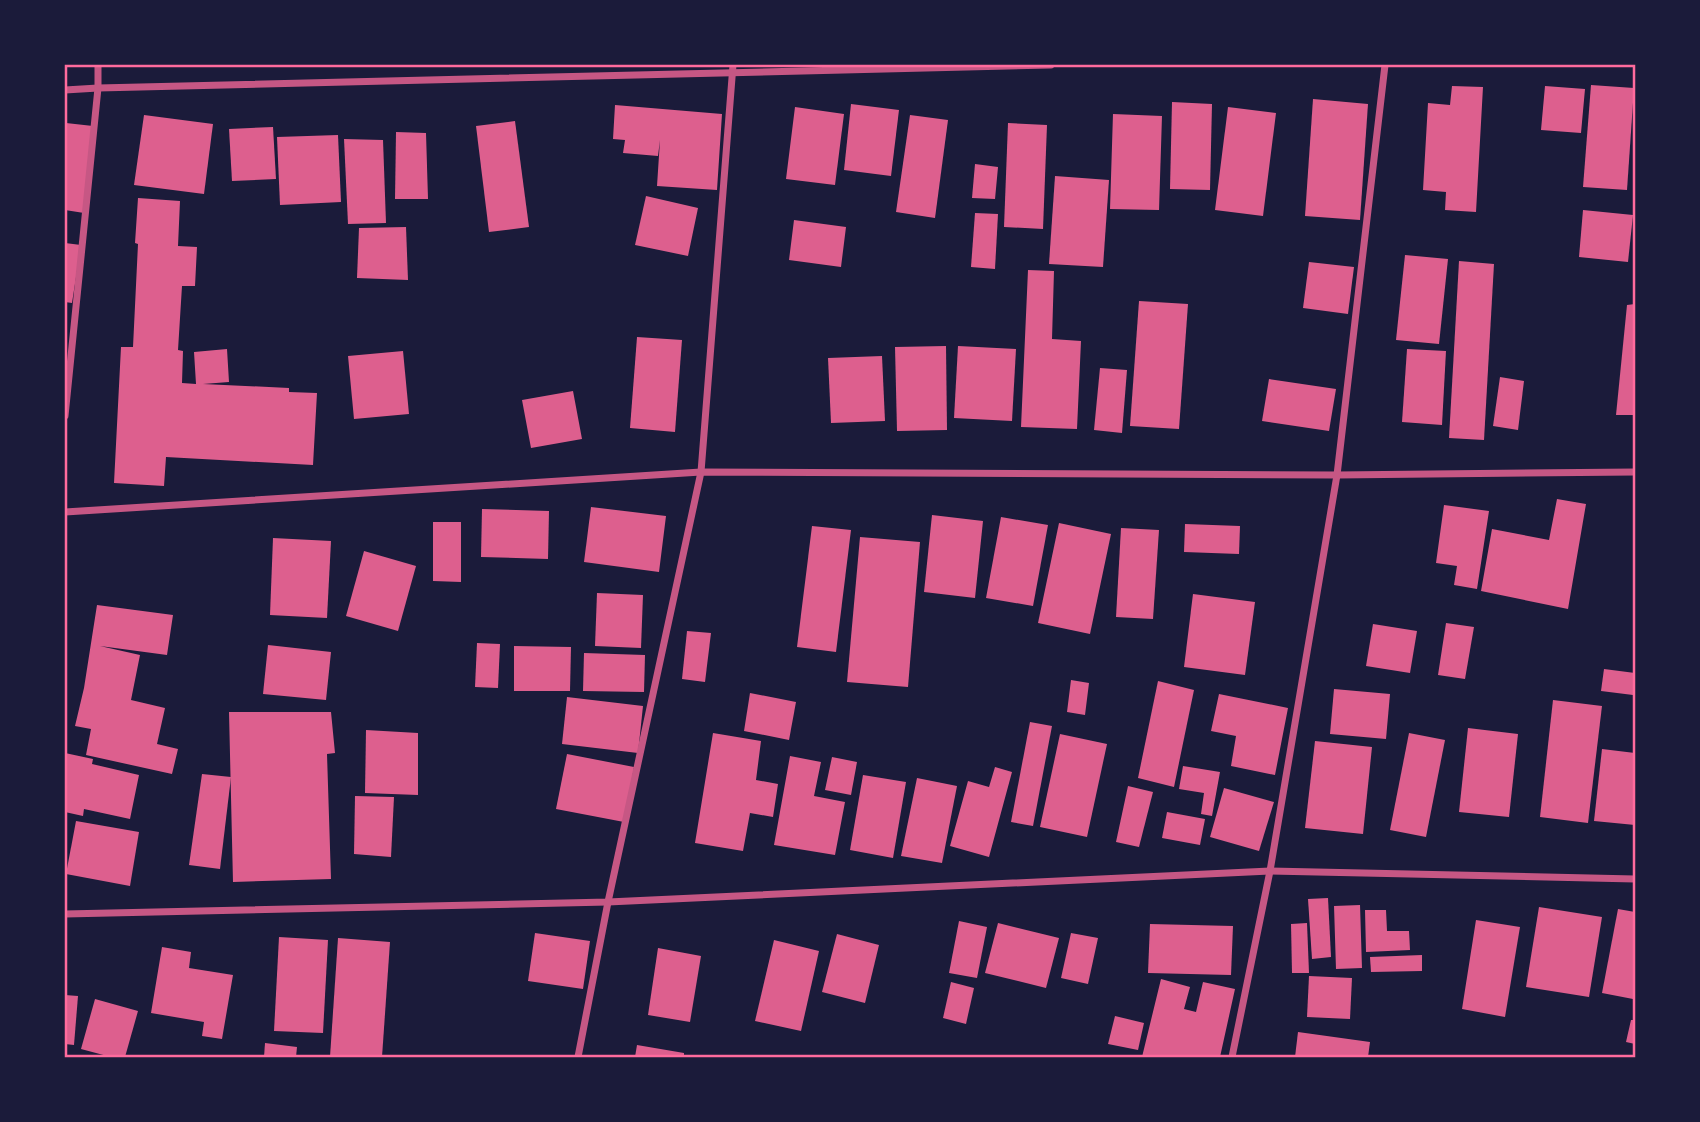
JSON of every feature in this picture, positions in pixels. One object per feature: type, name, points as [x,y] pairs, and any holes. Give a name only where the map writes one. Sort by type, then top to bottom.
[{"type":"street","points":[[65,416],[98,65]]},
{"type":"street","points":[[65,90],[733,69],[1051,65]]},
{"type":"street","points":[[1232,1057],[1270,871],[1336,475],[1385,65]]},
{"type":"street","points":[[578,1057],[608,902],[701,472],[733,69]]},
{"type":"street","points":[[65,512],[701,472],[1336,475],[1635,472]]},
{"type":"street","points":[[65,914],[608,902],[1270,871],[1635,879]]},
{"type":"building","points":[[1591,85],[1634,88],[1627,190],[1583,187]]},
{"type":"building","points":[[1452,86],[1483,87],[1476,212],[1445,210],[1446,192],[1423,190],[1428,103],[1450,105]]},
{"type":"building","points":[[1545,86],[1585,89],[1581,133],[1541,130]]},
{"type":"building","points":[[1313,99],[1368,104],[1360,220],[1305,216]]},
{"type":"building","points":[[1172,102],[1212,104],[1210,190],[1170,189]]},
{"type":"building","points":[[851,104],[899,110],[891,176],[844,170]]},
{"type":"building","points":[[615,105],[722,114],[717,190],[657,186],[660,140],[658,156],[623,153],[625,140],[613,139]]},
{"type":"building","points":[[795,107],[844,114],[835,185],[786,179]]},
{"type":"building","points":[[1228,107],[1276,113],[1263,216],[1215,210]]},
{"type":"building","points":[[1113,114],[1162,116],[1159,210],[1110,209]]},
{"type":"building","points":[[144,115],[213,124],[204,194],[134,185]]},
{"type":"building","points":[[910,115],[948,120],[935,218],[896,212]]},
{"type":"building","points":[[515,121],[529,227],[489,232],[476,126]]},
{"type":"building","points":[[66,123],[93,126],[84,213],[65,210]]},
{"type":"building","points":[[1008,123],[1047,125],[1043,229],[1004,227]]},
{"type":"building","points":[[273,127],[276,179],[232,181],[229,129]]},
{"type":"building","points":[[396,132],[426,133],[428,199],[395,199]]},
{"type":"building","points":[[338,135],[341,202],[280,205],[277,137]]},
{"type":"building","points":[[344,139],[383,140],[386,223],[348,224]]},
{"type":"building","points":[[975,164],[998,167],[995,199],[972,198]]},
{"type":"building","points":[[1055,176],[1109,180],[1103,267],[1049,264]]},
{"type":"building","points":[[646,196],[698,208],[688,256],[635,245]]},
{"type":"building","points":[[138,198],[180,201],[178,246],[197,247],[195,286],[182,286],[178,350],[183,351],[182,383],[196,384],[194,352],[227,349],[229,382],[203,384],[289,388],[289,392],[317,393],[313,465],[166,457],[164,486],[114,483],[121,347],[133,347]]},
{"type":"building","points":[[1583,210],[1633,215],[1628,262],[1579,257]]},
{"type":"building","points":[[975,213],[998,214],[995,269],[971,267]]},
{"type":"building","points":[[794,220],[846,227],[841,267],[789,260]]},
{"type":"building","points":[[406,227],[408,280],[357,278],[359,228]]},
{"type":"building","points":[[65,243],[81,245],[72,303],[65,302]]},
{"type":"building","points":[[1405,255],[1448,259],[1439,344],[1396,340]]},
{"type":"building","points":[[1459,261],[1494,264],[1484,440],[1449,438]]},
{"type":"building","points":[[1309,262],[1354,267],[1348,314],[1303,308]]},
{"type":"building","points":[[1028,270],[1054,271],[1052,339],[1081,341],[1077,429],[1021,427]]},
{"type":"building","points":[[1139,301],[1188,304],[1179,429],[1130,426]]},
{"type":"building","points":[[1635,304],[1635,415],[1616,415],[1627,305]]},
{"type":"building","points":[[637,337],[682,340],[675,432],[630,428]]},
{"type":"building","points":[[946,346],[947,430],[897,431],[895,347]]},
{"type":"building","points":[[958,346],[1016,349],[1012,421],[954,418]]},
{"type":"building","points":[[1407,349],[1446,351],[1442,425],[1402,422]]},
{"type":"building","points":[[403,351],[409,414],[354,419],[348,356]]},
{"type":"building","points":[[882,356],[885,421],[831,423],[828,358]]},
{"type":"building","points":[[1100,368],[1127,370],[1122,433],[1094,430]]},
{"type":"building","points":[[1500,377],[1524,381],[1518,430],[1493,426]]},
{"type":"building","points":[[1269,379],[1336,389],[1329,431],[1262,421]]},
{"type":"building","points":[[573,391],[582,439],[531,448],[522,400]]},
{"type":"building","points":[[1557,499],[1586,504],[1568,609],[1481,591],[1492,529],[1549,540]]},
{"type":"building","points":[[1444,505],[1489,511],[1477,589],[1454,585],[1457,566],[1436,563]]},
{"type":"building","points":[[591,507],[666,516],[659,572],[584,562]]},
{"type":"building","points":[[482,509],[549,511],[548,559],[481,557]]},
{"type":"building","points":[[932,515],[983,521],[975,598],[924,592]]},
{"type":"building","points":[[1001,517],[1048,525],[1033,606],[986,598]]},
{"type":"building","points":[[433,522],[461,522],[461,582],[433,581]]},
{"type":"building","points":[[1059,523],[1111,534],[1090,634],[1038,623]]},
{"type":"building","points":[[1185,524],[1240,526],[1239,554],[1184,552]]},
{"type":"building","points":[[812,526],[851,530],[836,652],[797,647]]},
{"type":"building","points":[[1121,528],[1159,530],[1153,619],[1116,617]]},
{"type":"building","points":[[860,537],[920,542],[908,687],[847,682]]},
{"type":"building","points":[[273,538],[331,541],[327,618],[270,615]]},
{"type":"building","points":[[364,551],[416,566],[398,631],[346,616]]},
{"type":"building","points":[[597,593],[643,595],[641,648],[595,646]]},
{"type":"building","points":[[1193,594],[1255,602],[1245,675],[1184,667]]},
{"type":"building","points":[[97,605],[173,615],[167,655],[100,646],[140,655],[131,700],[165,708],[157,744],[178,749],[172,774],[86,755],[91,729],[75,726]]},
{"type":"building","points":[[1446,623],[1474,627],[1465,679],[1438,675]]},
{"type":"building","points":[[1373,624],[1417,631],[1410,673],[1366,666]]},
{"type":"building","points":[[687,631],[711,633],[705,682],[682,679]]},
{"type":"building","points":[[477,643],[500,644],[498,688],[475,687]]},
{"type":"building","points":[[268,645],[331,652],[326,700],[263,694]]},
{"type":"building","points":[[514,646],[571,647],[570,691],[514,691]]},
{"type":"building","points":[[584,653],[645,655],[644,692],[583,691]]},
{"type":"building","points":[[1604,669],[1635,673],[1633,695],[1601,691]]},
{"type":"building","points":[[1071,680],[1089,683],[1085,715],[1067,712]]},
{"type":"building","points":[[1158,681],[1194,690],[1174,787],[1138,778]]},
{"type":"building","points":[[1334,689],[1390,694],[1386,739],[1330,734]]},
{"type":"building","points":[[750,693],[796,702],[789,740],[744,731]]},
{"type":"building","points":[[1219,694],[1288,708],[1275,775],[1231,766],[1236,736],[1211,731]]},
{"type":"building","points":[[567,697],[643,706],[638,753],[562,744]]},
{"type":"building","points":[[1553,700],[1602,706],[1588,823],[1540,817]]},
{"type":"building","points":[[229,712],[331,712],[335,753],[327,754],[331,879],[233,882]]},
{"type":"building","points":[[1030,722],[1052,726],[1033,826],[1011,822]]},
{"type":"building","points":[[1468,728],[1518,734],[1509,817],[1459,812]]},
{"type":"building","points":[[366,730],[418,733],[418,795],[365,793]]},
{"type":"building","points":[[713,733],[761,741],[756,780],[778,784],[773,817],[750,813],[743,851],[695,843]]},
{"type":"building","points":[[1409,733],[1445,740],[1426,837],[1390,830]]},
{"type":"building","points":[[1060,734],[1107,744],[1087,837],[1040,827]]},
{"type":"building","points":[[1315,741],[1372,747],[1363,834],[1305,828]]},
{"type":"building","points":[[1602,749],[1635,753],[1635,825],[1594,821]]},
{"type":"building","points":[[65,753],[93,759],[92,764],[139,775],[130,819],[84,809],[83,816],[65,812]]},
{"type":"building","points":[[567,754],[634,767],[624,822],[556,809]]},
{"type":"building","points":[[790,756],[821,762],[814,796],[845,802],[835,855],[774,845]]},
{"type":"building","points":[[832,757],[857,762],[851,795],[825,790]]},
{"type":"building","points":[[1183,766],[1220,772],[1212,816],[1201,814],[1204,793],[1179,789]]},
{"type":"building","points":[[995,767],[1012,772],[989,857],[950,846],[968,781],[989,787]]},
{"type":"building","points":[[202,774],[231,777],[220,869],[189,865]]},
{"type":"building","points":[[863,775],[906,782],[893,858],[850,850]]},
{"type":"building","points":[[917,778],[957,786],[942,863],[901,856]]},
{"type":"building","points":[[1128,786],[1153,792],[1139,847],[1116,842]]},
{"type":"building","points":[[1224,788],[1274,802],[1259,851],[1210,837]]},
{"type":"building","points":[[355,796],[394,797],[391,857],[354,854]]},
{"type":"building","points":[[1167,812],[1205,819],[1200,845],[1162,838]]},
{"type":"building","points":[[76,821],[139,832],[130,886],[66,874]]},
{"type":"building","points":[[1328,898],[1331,957],[1312,959],[1308,899]]},
{"type":"building","points":[[1360,905],[1362,968],[1336,969],[1334,906]]},
{"type":"building","points":[[1539,907],[1602,917],[1589,997],[1526,987]]},
{"type":"building","points":[[1618,909],[1635,912],[1633,999],[1602,993]]},
{"type":"building","points":[[1365,910],[1386,910],[1387,931],[1409,931],[1410,950],[1366,952]]},
{"type":"building","points":[[1476,920],[1520,927],[1505,1017],[1462,1009]]},
{"type":"building","points":[[959,921],[987,927],[977,978],[949,973]]},
{"type":"building","points":[[998,923],[1059,938],[1046,988],[985,973]]},
{"type":"building","points":[[1307,923],[1309,973],[1292,973],[1291,924]]},
{"type":"building","points":[[1150,924],[1233,926],[1231,975],[1148,973]]},
{"type":"building","points":[[535,933],[590,941],[583,989],[528,981]]},
{"type":"building","points":[[1071,933],[1098,938],[1088,984],[1061,978]]},
{"type":"building","points":[[837,934],[879,945],[865,1003],[822,992]]},
{"type":"building","points":[[279,937],[328,940],[323,1033],[274,1031]]},
{"type":"building","points":[[338,938],[390,942],[382,1057],[330,1057]]},
{"type":"building","points":[[774,940],[819,951],[801,1031],[755,1021]]},
{"type":"building","points":[[162,947],[191,952],[189,968],[233,975],[222,1039],[202,1036],[204,1022],[151,1013]]},
{"type":"building","points":[[658,948],[701,956],[690,1022],[648,1015]]},
{"type":"building","points":[[1422,955],[1422,971],[1371,972],[1370,957]]},
{"type":"building","points":[[1309,976],[1352,978],[1350,1019],[1307,1017]]},
{"type":"building","points":[[1161,979],[1190,987],[1184,1009],[1196,1012],[1203,982],[1235,989],[1220,1057],[1142,1057]]},
{"type":"building","points":[[951,982],[974,988],[966,1024],[943,1018]]},
{"type":"building","points":[[65,995],[78,996],[74,1045],[65,1044]]},
{"type":"building","points":[[95,999],[138,1011],[125,1057],[111,1057],[81,1049]]},
{"type":"building","points":[[1115,1016],[1144,1023],[1138,1050],[1108,1044]]},
{"type":"building","points":[[1631,1020],[1635,1020],[1635,1044],[1626,1042]]},
{"type":"building","points":[[1298,1032],[1370,1042],[1368,1057],[1295,1057]]},
{"type":"building","points":[[265,1043],[297,1047],[296,1057],[264,1057]]},
{"type":"building","points":[[637,1045],[684,1053],[684,1057],[635,1057]]}]
